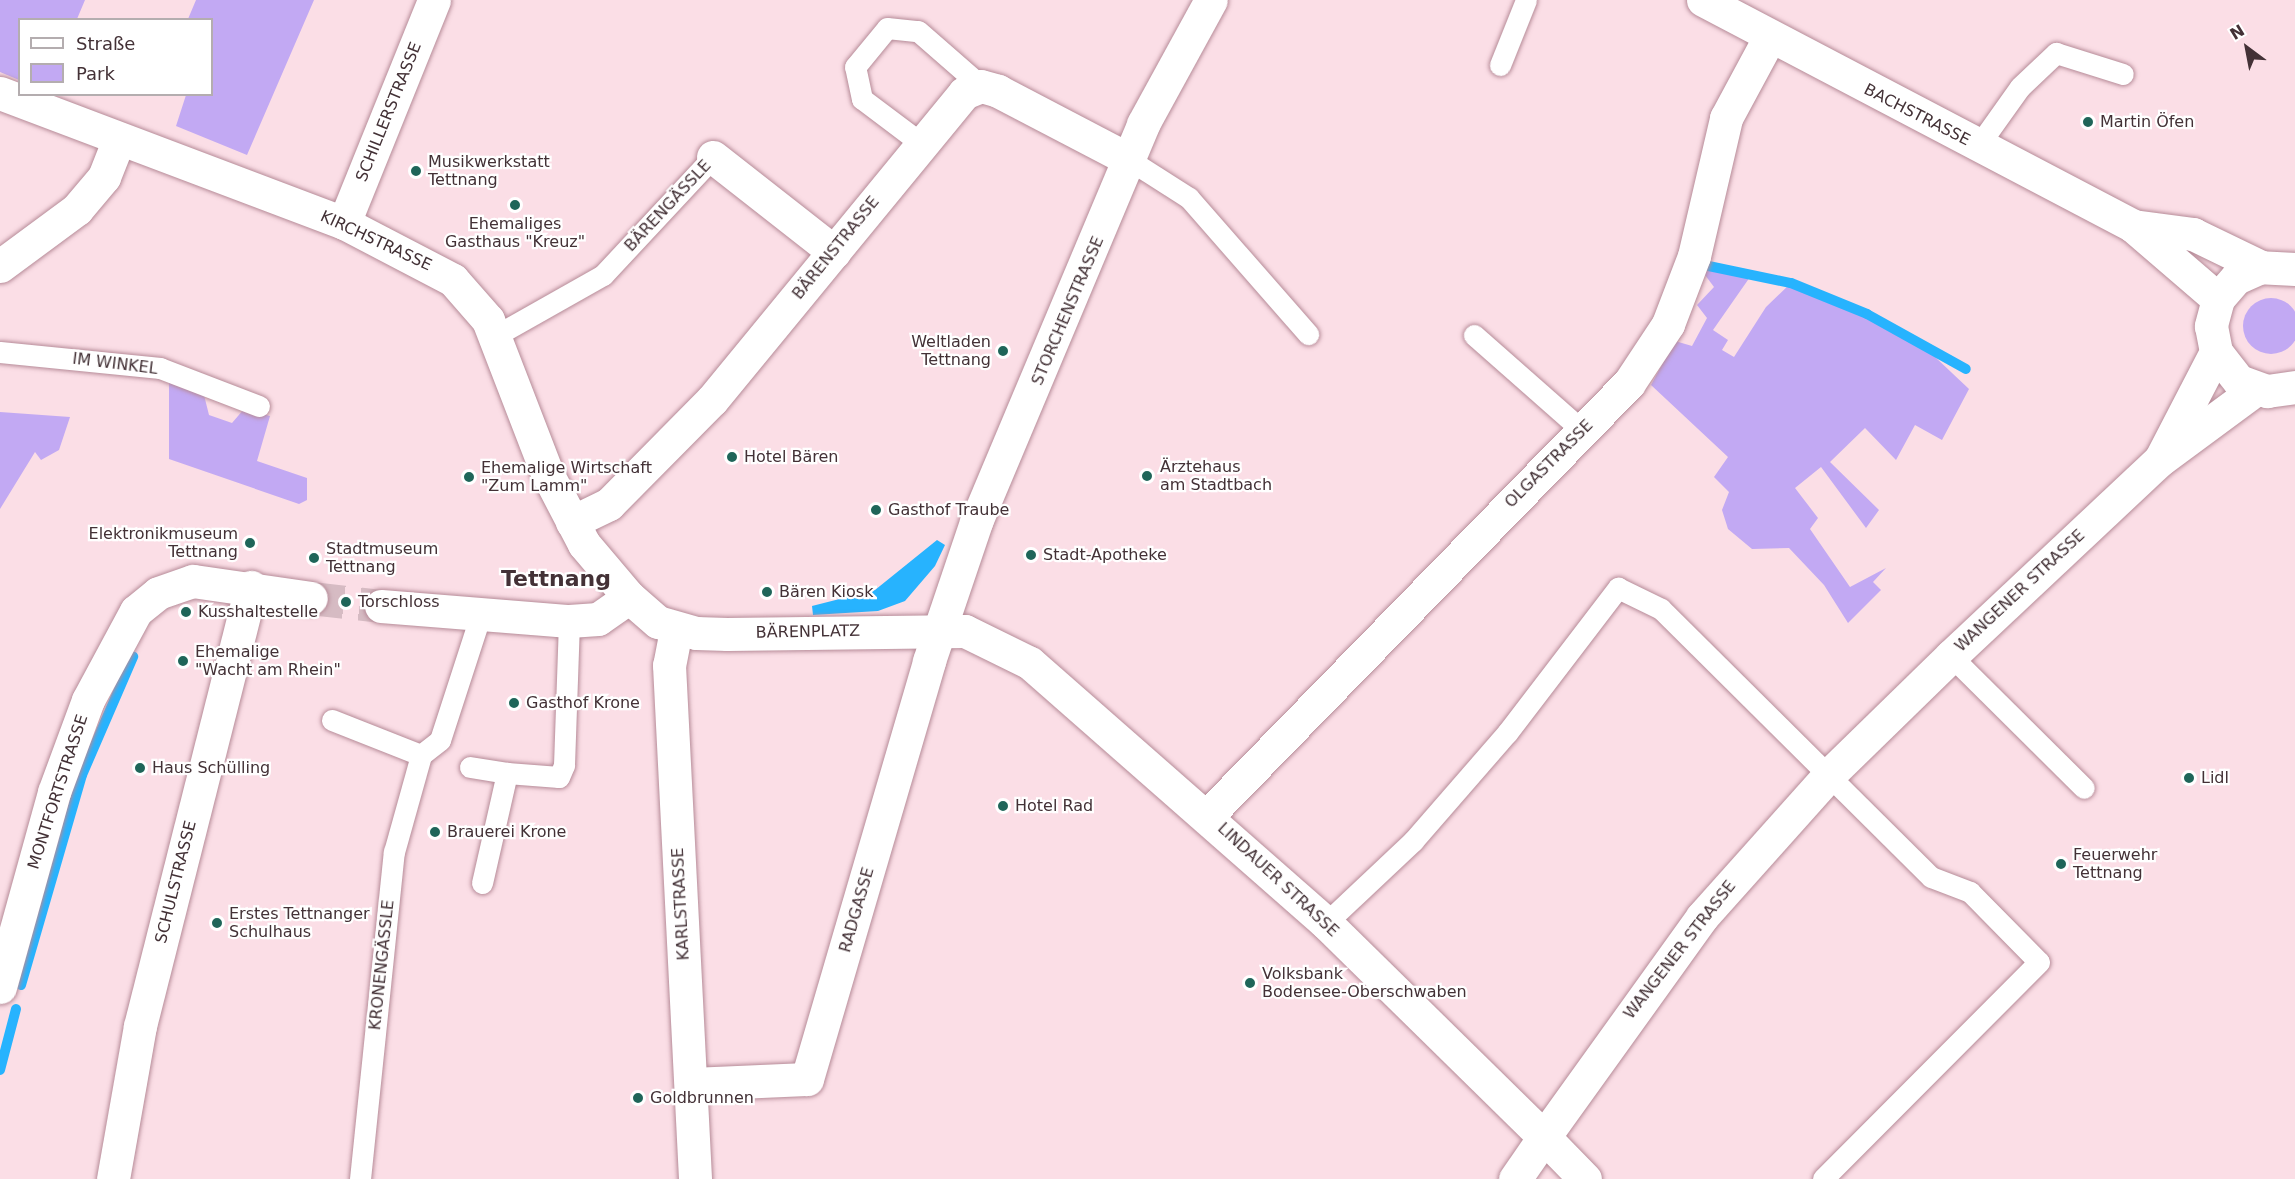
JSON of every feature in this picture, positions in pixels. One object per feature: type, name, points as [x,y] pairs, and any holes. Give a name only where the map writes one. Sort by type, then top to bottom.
[{"type":"street","name":"SCHILLERSTRASSE","points":[[344,223],[434,0]]},
{"type":"street","name":"STORCHENSTRASSE","points":[[939,629],[976,522],[1128,159],[1211,0]]},
{"type":"street","name":"BACHSTRASSE","points":[[1702,0],[1769,38],[2133,226],[2218,299]]},
{"type":"street","name":"OLGASTRASSE","points":[[1208,815],[1629,383],[1668,324],[1694,256],[1726,118],[1769,38]]},
{"type":"street","points":[[981,86],[1128,159]]},
{"type":"street","name":"BÄRENSTRASSE","points":[[572,522],[609,504],[712,400],[964,93],[981,86]]},
{"type":"street","name":"KIRCHSTRASSE","points":[[0,93],[344,223],[453,280],[477,304],[495,336],[528,429],[572,522],[629,597],[658,622],[676,630]]},
{"type":"street","points":[[0,266],[77,209],[104,177],[119,139]]},
{"type":"street","name":"BÄRENGÄSSLE","points":[[713,157],[834,252]]},
{"type":"street","name":"BACHSTRASSE","points":[[2133,226],[2193,234],[2285,267]]},
{"type":"street","points":[[2285,267],[2236,278],[2218,299],[2211,326],[2216,352],[2232,375],[2256,388],[2295,387]]},
{"type":"street","name":"WANGENER STRASSE","points":[[2160,460],[2216,352]]},
{"type":"street","name":"WANGENER STRASSE","points":[[1515,1179],[1666,962],[1830,774],[1951,656],[2160,460],[2256,388]]},
{"type":"street","name":"MONTFORTSTRASSE","points":[[0,987],[58,782],[88,700],[130,620],[171,587],[214,580],[312,598]]},
{"type":"street","name":"SCHULSTRASSE","points":[[112,1179],[140,1026],[251,587]]},
{"type":"street","points":[[381,606],[480,617],[569,621],[598,619],[629,597]]},
{"type":"street","name":"BÄRENPLATZ","points":[[676,630],[727,634],[939,629]]},
{"type":"street","name":"LINDAUER STRASSE","points":[[939,629],[988,640],[1030,663],[1208,815],[1326,923],[1585,1179]]},
{"type":"street","name":"RADGASSE","points":[[691,1084],[807,1079],[939,629]]},
{"type":"street","name":"KARLSTRASSE","points":[[676,630],[669,665],[695,1179]]},
{"type":"lane","points":[[1500,65],[1526,0]]},
{"type":"lane","points":[[922,144],[862,99],[855,67],[887,28],[918,31],[981,86]]},
{"type":"lane","points":[[1978,146],[2020,87],[2056,53],[2123,74]]},
{"type":"lane","name":"BÄRENGÄSSLE","points":[[495,336],[603,275],[713,157]]},
{"type":"lane","points":[[1128,159],[1190,198],[1308,334]]},
{"type":"lane","points":[[1474,335],[1583,431]]},
{"type":"lane","name":"IM WINKEL","points":[[0,352],[160,368],[259,406]]},
{"type":"lane","points":[[1326,923],[1413,842],[1500,742],[1617,588],[1660,609],[1830,774],[1931,877],[1970,892],[2039,962],[1823,1179]]},
{"type":"lane","points":[[332,720],[421,755],[440,740],[480,617]]},
{"type":"lane","points":[[470,767],[507,773],[559,777],[564,765],[569,621]]},
{"type":"lane","points":[[1951,656],[2084,788]]},
{"type":"lane","name":"KRONENGÄSSLE","points":[[360,1179],[394,852],[421,755]]},
{"type":"lane","points":[[482,883],[507,773]]},
{"type":"green space","points":[[0,0],[85,0],[77,18],[18,18],[18,80],[0,72]]},
{"type":"green space","points":[[196,0],[314,0],[247,155],[176,126],[186,96],[213,96],[213,18],[188,18]]},
{"type":"green space","points":[[1696,263],[1750,277],[1713,330],[1728,340],[1722,350],[1734,357],[1766,307],[1791,283],[1867,314],[1934,356],[1969,389],[1942,440],[1915,425],[1896,460],[1865,428],[1830,462],[1879,510],[1866,528],[1821,467],[1795,488],[1818,518],[1810,529],[1850,587],[1886,568],[1873,582],[1881,590],[1848,623],[1824,585],[1789,548],[1752,549],[1728,529],[1722,510],[1729,492],[1714,477],[1728,457],[1651,385],[1675,341],[1692,346],[1707,318],[1697,305],[1714,287]]},
{"type":"green space","points":[[2265,298],[2277,298],[2287,302],[2295,310],[2296,340],[2287,350],[2277,354],[2265,354],[2255,350],[2247,342],[2243,332],[2243,320],[2247,310],[2255,302]]},
{"type":"green space","points":[[169,381],[203,391],[209,415],[232,423],[244,409],[270,416],[257,461],[307,478],[307,500],[299,504],[169,459]]},
{"type":"green space","points":[[0,412],[70,417],[59,450],[41,460],[35,452],[0,509]]},
{"type":"water","points":[[937,540],[945,545],[935,566],[905,601],[878,611],[813,615],[812,606],[875,590]]},
{"type":"waterway","points":[[1699,264],[1791,283],[1867,314],[1966,369]]},
{"type":"waterway","points":[[21,985],[82,775],[133,657]]},
{"type":"waterway","points":[[0,1070],[16,1009]]},
{"type":"tunnel","points":[[311,598],[381,606]]},
{"type":"place","name":"Martin Öfen","points":[[2088,122]]},
{"type":"place","name":"Musikwerkstatt Tettnang","points":[[416,171]]},
{"type":"place","name":"Ehemaliges Gasthaus \"Kreuz\"","points":[[515,205]]},
{"type":"place","name":"Weltladen Tettnang","points":[[1003,351]]},
{"type":"place","name":"Hotel Bären","points":[[732,457]]},
{"type":"place","name":"Ärztehaus am Stadtbach","points":[[1147,476]]},
{"type":"place","name":"Ehemalige Wirtschaft \"Zum Lamm\"","points":[[469,477]]},
{"type":"place","name":"Gasthof Traube","points":[[876,510]]},
{"type":"place","name":"Elektronikmuseum Tettnang","points":[[250,543]]},
{"type":"place","name":"Stadt-Apotheke","points":[[1031,555]]},
{"type":"place","name":"Stadtmuseum Tettnang","points":[[314,558]]},
{"type":"place","name":"Bären Kiosk","points":[[767,592]]},
{"type":"place","name":"Torschloss","points":[[346,602]]},
{"type":"place","name":"Kusshaltestelle","points":[[186,612]]},
{"type":"place","name":"Ehemalige \"Wacht am Rhein\"","points":[[183,661]]},
{"type":"place","name":"Gasthof Krone","points":[[514,703]]},
{"type":"place","name":"Haus Schülling","points":[[140,768]]},
{"type":"place","name":"Lidl","points":[[2189,778]]},
{"type":"place","name":"Hotel Rad","points":[[1003,806]]},
{"type":"place","name":"Brauerei Krone","points":[[435,832]]},
{"type":"place","name":"Feuerwehr Tettnang","points":[[2061,864]]},
{"type":"place","name":"Erstes Tettnanger Schulhaus","points":[[217,923]]},
{"type":"place","name":"Volksbank Bodensee-Oberschwaben","points":[[1250,983]]},
{"type":"place","name":"Goldbrunnen","points":[[638,1098]]},
{"type":"district","name":"Tettnang","points":[[556,579]]}]
